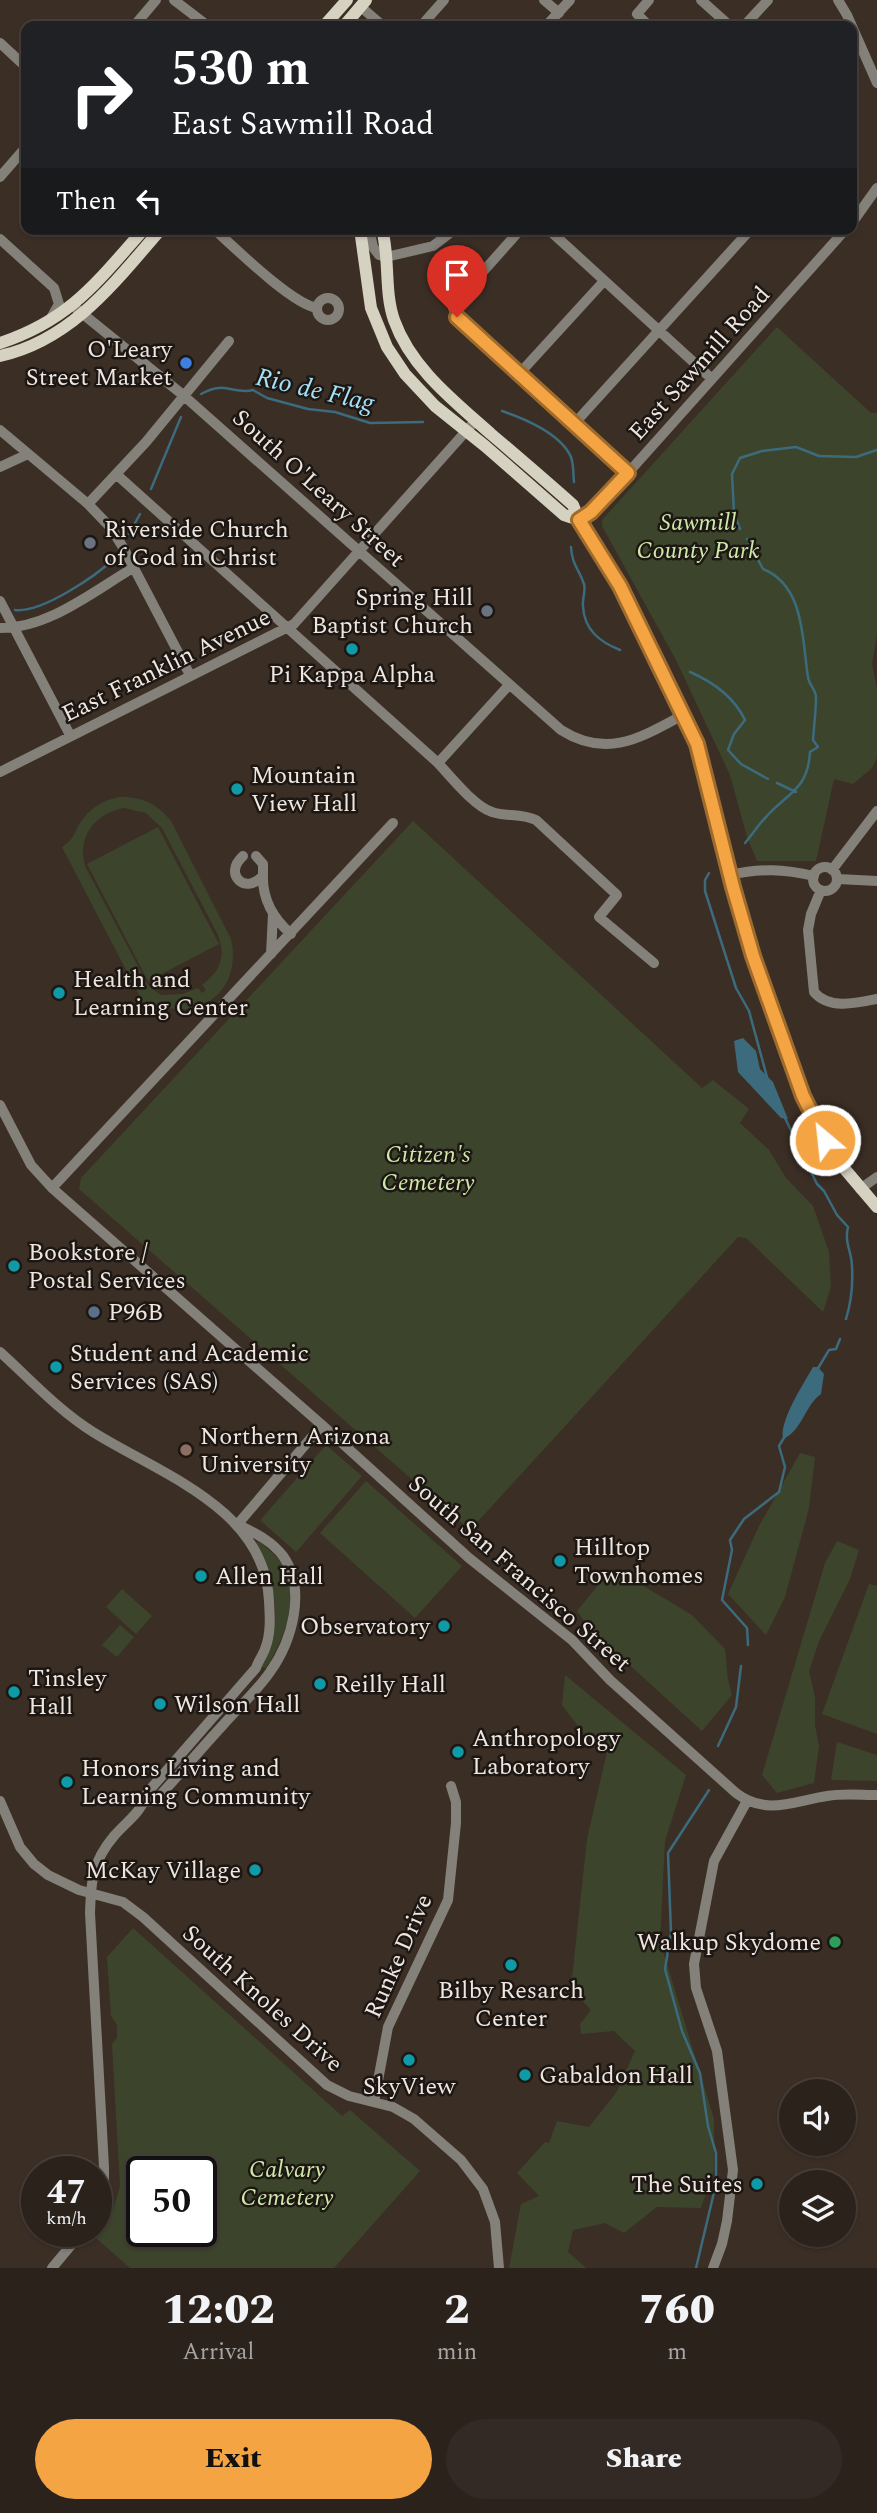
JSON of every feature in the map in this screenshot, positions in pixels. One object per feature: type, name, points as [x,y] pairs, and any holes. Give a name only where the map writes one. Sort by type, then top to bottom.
[{"type":"main road","points":[[328,21],[347,0]]},
{"type":"main road","points":[[348,21],[364,3]]},
{"type":"main road","points":[[0,343],[25,334],[73,306],[138,235]]},
{"type":"main road","points":[[0,356],[40,343],[83,314],[155,235]]},
{"type":"main road","points":[[361,235],[371,308],[387,347],[405,374],[435,406],[564,515],[579,520]]},
{"type":"main road","points":[[383,235],[394,319],[404,342],[426,374],[573,505],[579,520],[620,586],[697,744],[753,956],[803,1096],[825,1140],[860,1189],[877,1207]]},
{"type":"street","points":[[138,21],[156,0]]},
{"type":"street","points":[[174,0],[201,21]]},
{"type":"street","points":[[425,21],[444,0]]},
{"type":"street","points":[[544,0],[559,13]]},
{"type":"street","points":[[552,21],[570,0]]},
{"type":"street","points":[[644,21],[636,14],[649,0]]},
{"type":"street","points":[[701,0],[724,21]]},
{"type":"street","points":[[749,21],[768,0]]},
{"type":"street","points":[[838,0],[847,21]]},
{"type":"street","points":[[364,3],[379,21]]},
{"type":"street","points":[[0,43],[21,62]]},
{"type":"street","points":[[857,44],[877,83]]},
{"type":"street","points":[[0,177],[21,153]]},
{"type":"street","points":[[857,212],[877,188]]},
{"type":"street","points":[[221,235],[284,288],[317,308]]},
{"type":"street","points":[[370,235],[373,247],[379,255],[386,257],[433,246],[447,235]]},
{"type":"street","points":[[516,235],[455,303],[453,308],[457,317],[628,473]]},
{"type":"street","points":[[554,235],[712,379]]},
{"type":"street","points":[[574,424],[746,235]]},
{"type":"street","name":"East Sawmill Road","points":[[579,520],[591,512],[628,473],[841,235]]},
{"type":"street","points":[[0,239],[54,288],[59,304],[55,314],[46,323]]},
{"type":"street","points":[[519,374],[604,281]]},
{"type":"street","name":"South O'Leary Street","points":[[73,306],[183,395],[561,730],[591,744],[610,746],[637,738],[682,715]]},
{"type":"street","points":[[88,504],[146,442],[229,341]]},
{"type":"street","name":"East Franklin Avenue","points":[[0,772],[288,628],[476,420]]},
{"type":"street","points":[[0,430],[88,504],[111,528],[190,675]]},
{"type":"street","points":[[0,467],[28,454]]},
{"type":"street","points":[[116,474],[439,763],[477,803],[491,812],[522,814],[536,820],[617,895],[599,917],[654,963]]},
{"type":"street","points":[[0,628],[36,623],[133,568]]},
{"type":"street","points":[[0,601],[70,735]]},
{"type":"street","points":[[439,763],[509,685]]},
{"type":"street","points":[[877,811],[835,874],[830,890],[821,890],[814,883],[816,871],[823,867],[835,874],[877,881]]},
{"type":"street","points":[[52,1188],[393,822]]},
{"type":"street","points":[[243,856],[236,862],[235,872],[239,881],[262,891]]},
{"type":"street","points":[[256,856],[263,864],[262,891],[273,915],[291,934]]},
{"type":"street","points":[[730,875],[776,869],[814,876]]},
{"type":"street","points":[[248,884],[256,883],[263,875]]},
{"type":"street","points":[[821,890],[808,930],[814,992],[822,999],[842,1003],[877,999]]},
{"type":"street","points":[[271,954],[273,915]]},
{"type":"street","name":"South San Francisco Street","points":[[0,1105],[31,1165],[52,1188],[469,1558],[572,1640],[610,1680],[747,1801]]},
{"type":"street","points":[[860,1189],[877,1177]]},
{"type":"street","points":[[0,1352],[81,1424],[188,1486],[237,1525],[261,1536],[282,1555],[289,1566],[294,1584],[296,1611],[286,1643],[270,1672],[155,1801],[145,1802]]},
{"type":"street","points":[[237,1525],[322,1425]]},
{"type":"street","points":[[103,2156],[91,1940],[93,1871],[113,1838],[145,1802],[147,1793],[244,1683],[256,1668],[266,1648],[270,1628],[269,1589],[263,1568],[237,1525]]},
{"type":"street","name":"Runke Drive","points":[[374,2102],[388,2027],[448,1900],[456,1822],[456,1802],[450,1786]]},
{"type":"street","points":[[713,2268],[727,2221],[733,2170],[717,2052],[696,1988],[694,1964],[713,1861],[747,1801],[764,1807],[786,1806],[828,1796],[877,1795]]},
{"type":"street","name":"South Knoles Drive","points":[[0,1801],[20,1847],[34,1864],[48,1875],[91,1893],[123,1902],[331,2088],[349,2096],[393,2107],[414,2119],[439,2140],[472,2172],[483,2189],[495,2222],[499,2268]]},
{"type":"street","points":[[52,2268],[70,2247]]},
{"type":"green space","name":"Sawmill County Park","points":[[777,327],[871,413],[877,413],[877,635],[872,664],[877,688],[877,758],[872,768],[853,784],[834,779],[816,861],[757,861],[747,837],[730,775],[676,660],[602,526],[602,520]]},
{"type":"green space","points":[[128,797],[148,802],[171,821],[231,939],[231,972],[216,996],[204,1004],[190,1009],[157,1005],[158,1010],[149,1014],[62,847],[91,810],[113,798]],"holes":[[[124,808],[146,813],[162,828],[218,935],[222,950],[220,963],[214,974],[202,985],[206,990],[202,993],[198,988],[183,994],[161,995],[148,985],[85,866],[83,855],[86,836],[96,821]]]},
{"type":"green space","name":"Citizen's Cemetery","points":[[413,821],[702,1088],[713,1080],[749,1109],[740,1123],[769,1150],[786,1178],[813,1206],[829,1252],[831,1287],[823,1312],[746,1238],[738,1237],[470,1530],[79,1189],[81,1178]]},
{"type":"green space","points":[[158,827],[219,944],[148,981],[87,864]]},
{"type":"green space","points":[[326,1445],[362,1476],[296,1552],[261,1521]]},
{"type":"green space","points":[[800,1453],[815,1457],[809,1508],[785,1597],[766,1635],[728,1594],[759,1526]]},
{"type":"green space","points":[[366,1481],[462,1566],[415,1618],[320,1533]]},
{"type":"green space","points":[[258,1541],[283,1565],[291,1594],[288,1620],[266,1668],[261,1667],[273,1636],[275,1605],[269,1574],[255,1544]]},
{"type":"green space","points":[[837,1541],[859,1550],[850,1579],[819,1641],[809,1671],[815,1697],[815,1725],[819,1746],[814,1783],[777,1793],[762,1775],[825,1563]]},
{"type":"green space","points":[[608,1573],[632,1579],[692,1615],[725,1649],[732,1695],[702,1731],[590,1629],[577,1611]]},
{"type":"green space","points":[[869,1584],[877,1586],[877,1734],[822,1714]]},
{"type":"green space","points":[[122,1589],[152,1616],[136,1634],[106,1607]]},
{"type":"green space","points":[[120,1625],[134,1637],[117,1657],[102,1645]]},
{"type":"green space","points":[[565,1675],[686,1775],[665,1841],[660,1941],[714,2119],[714,2170],[701,2208],[657,2207],[624,2233],[605,2223],[573,2230],[568,2252],[586,2268],[509,2268],[521,2204],[539,2196],[517,2173],[545,2142],[549,2143],[557,2121],[589,2127],[616,2093],[635,2051],[614,2031],[581,2034],[580,2024],[591,2010],[571,1988],[587,1839],[607,1752],[584,1734],[562,1705]]},
{"type":"green space","points":[[837,1742],[877,1755],[877,1781],[831,1780]]},
{"type":"green space","name":"Calvary Cemetery","points":[[133,1928],[342,2116],[350,2110],[420,2171],[334,2268],[130,2268],[106,2247],[112,2247],[112,2212],[120,2186],[112,2044],[117,2038],[117,2025],[111,2016],[107,1957]]},
{"type":"water","points":[[743,1038],[756,1051],[760,1069],[773,1082],[788,1119],[781,1118],[738,1072],[734,1041]]},
{"type":"water","points":[[813,1367],[818,1367],[824,1374],[821,1394],[795,1430],[783,1439],[788,1413]]},
{"type":"waterway","name":"Rio de Flag","points":[[201,394],[217,388],[253,390],[267,398],[308,409],[335,412],[370,423],[423,422]]},
{"type":"waterway","name":"Rio de Flag","points":[[502,411],[530,422],[558,440],[571,458],[574,482]]},
{"type":"waterway","name":"Rio de Flag","points":[[151,489],[181,417]]},
{"type":"waterway","name":"Rio de Flag","points":[[740,529],[734,513],[732,474],[740,458],[762,451],[796,447],[819,456],[856,457],[877,450]]},
{"type":"waterway","name":"Rio de Flag","points":[[129,534],[140,514]]},
{"type":"waterway","name":"Rio de Flag","points":[[745,843],[763,820],[801,783],[810,752],[818,747],[813,740],[816,694],[809,680],[802,631],[794,601],[777,577],[763,569],[747,539]]},
{"type":"waterway","name":"Rio de Flag","points":[[571,547],[574,563],[584,584],[583,606],[586,622],[600,639],[620,650]]},
{"type":"waterway","name":"Rio de Flag","points":[[15,610],[54,600],[96,574],[116,557]]},
{"type":"waterway","name":"Rio de Flag","points":[[690,672],[707,680],[735,704],[745,720],[734,734],[728,750],[741,764],[768,779]]},
{"type":"waterway","name":"Rio de Flag","points":[[777,783],[796,792]]},
{"type":"waterway","points":[[709,873],[705,880],[705,891],[736,988],[749,1011],[767,1077]]},
{"type":"waterway","points":[[784,1116],[817,1184],[848,1227],[852,1280],[846,1319]]},
{"type":"waterway","points":[[817,1370],[829,1350],[836,1349],[840,1339]]},
{"type":"waterway","points":[[748,1645],[747,1628],[722,1600],[732,1550],[730,1540],[744,1519],[779,1492],[785,1467],[779,1446],[785,1436]]},
{"type":"waterway","points":[[718,1746],[736,1707],[741,1666]]},
{"type":"waterway","points":[[696,2268],[716,2184],[716,2153],[708,2126],[700,2073],[682,2031],[665,1969],[671,1933],[668,1853],[709,1790]]},
{"type":"place","name":"O'Leary Street Market","points":[[186,363]]},
{"type":"place","name":"Riverside Church of God in Christ","points":[[90,543]]},
{"type":"place","name":"Spring Hill Baptist Church","points":[[487,611]]},
{"type":"place","name":"Pi Kappa Alpha","points":[[352,649]]},
{"type":"place","name":"Mountain View Hall","points":[[237,789]]},
{"type":"place","name":"Health and Learning Center","points":[[59,993]]},
{"type":"place","name":"Bookstore / Postal Services","points":[[14,1266]]},
{"type":"place","name":"P96B","points":[[94,1312]]},
{"type":"place","name":"Student and Academic Services (SAS)","points":[[56,1367]]},
{"type":"place","name":"Northern Arizona University","points":[[186,1450]]},
{"type":"place","name":"Hilltop Townhomes","points":[[560,1561]]},
{"type":"place","name":"Allen Hall","points":[[201,1576]]},
{"type":"place","name":"Observatory","points":[[444,1626]]},
{"type":"place","name":"Reilly Hall","points":[[320,1684]]},
{"type":"place","name":"Tinsley Hall","points":[[14,1692]]},
{"type":"place","name":"Wilson Hall","points":[[160,1704]]},
{"type":"place","name":"Anthropology Laboratory","points":[[458,1752]]},
{"type":"place","name":"Honors Living and Learning Community","points":[[67,1782]]},
{"type":"place","name":"McKay Village","points":[[255,1870]]},
{"type":"place","name":"Walkup Skydome","points":[[835,1942]]},
{"type":"place","name":"Bilby Resarch Center","points":[[511,1965]]},
{"type":"place","name":"SkyView","points":[[409,2060]]},
{"type":"place","name":"Gabaldon Hall","points":[[525,2075]]},
{"type":"place","name":"The Suites","points":[[757,2184]]},
{"type":"route","points":[[457,317],[628,473],[591,512],[579,520],[620,586],[697,744],[753,956],[803,1096],[825,1140]]}]
